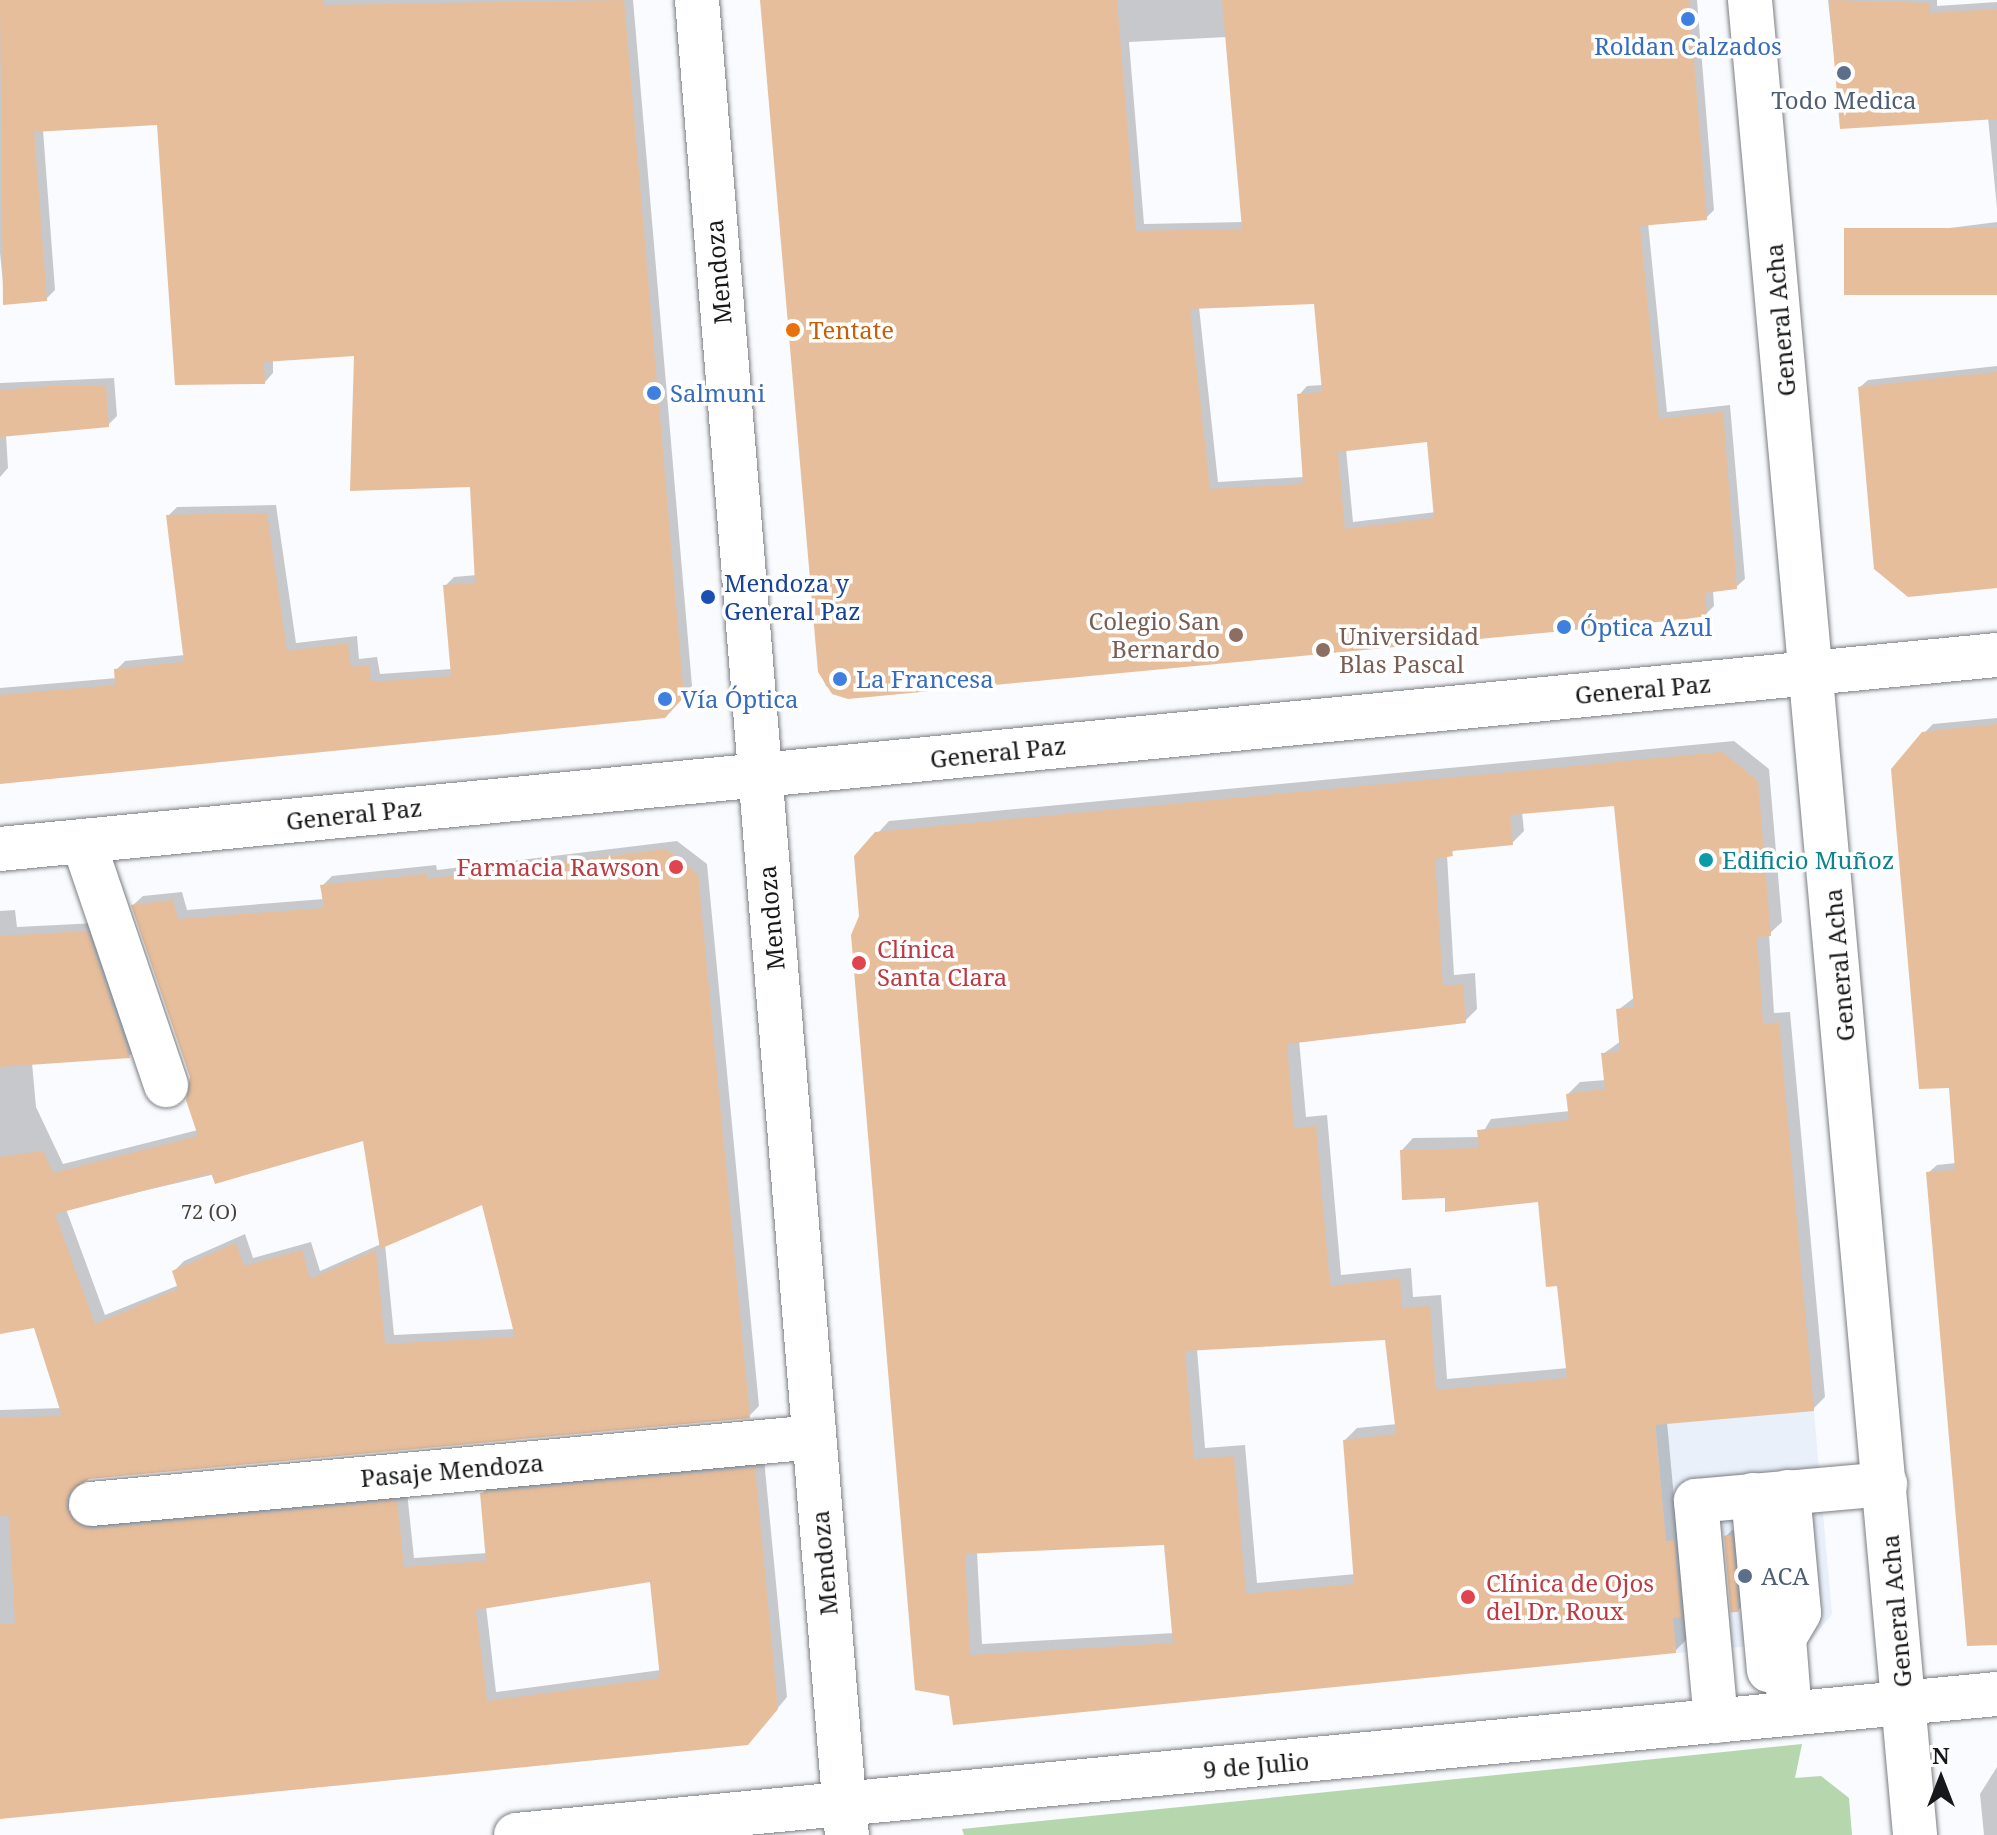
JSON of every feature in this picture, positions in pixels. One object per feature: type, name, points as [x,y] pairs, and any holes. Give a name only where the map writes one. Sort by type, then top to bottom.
[{"type":"street","name":"Mendoza","points":[[697,0],[845,1820]]},
{"type":"street","name":"General Acha","points":[[1750,0],[1813,672],[1915,1835]]},
{"type":"street","name":"General Paz","points":[[0,849],[1997,655]]},
{"type":"street","points":[[83,841],[166,1085]]},
{"type":"street","name":"Pasaje Mendoza","points":[[91,1504],[814,1437]]},
{"type":"street","points":[[1716,1721],[1696,1501],[1885,1484]]},
{"type":"street","points":[[1755,1495],[1766,1640],[1782,1715]]},
{"type":"street","points":[[1755,1495],[1799,1613],[1784,1638],[1782,1715]]},
{"type":"street","name":"9 de Julio","points":[[516,1835],[845,1820],[1716,1721],[1997,1694]]},
{"type":"shaded area","points":[[1804,1300],[1832,1614],[1811,1640],[1676,1653],[1646,1317]]},
{"type":"green space","points":[[1802,1744],[1795,1778],[1821,1776],[1849,1798],[1852,1835],[964,1835],[962,1829]]},
{"type":"building","points":[[0,0],[323,0],[324,5],[624,0],[684,697],[665,718],[0,784],[0,695],[115,685],[114,669],[184,662],[166,515],[267,513],[287,651],[348,643],[351,667],[369,665],[371,682],[451,676],[443,585],[475,583],[470,487],[350,491],[354,356],[264,362],[265,384],[175,385],[157,125],[34,132],[47,301],[3,305]]},
{"type":"building","points":[[760,0],[1117,0],[1136,231],[1242,229],[1222,0],[1689,0],[1707,220],[1640,226],[1659,419],[1723,412],[1737,589],[1705,593],[1707,616],[848,699],[832,694],[818,672]],"holes":[[[1314,304],[1322,392],[1297,394],[1303,484],[1210,489],[1190,309]],[[1427,442],[1434,518],[1345,529],[1338,452]]]},
{"type":"building","points":[[1829,0],[1930,3],[1930,13],[1997,9],[1997,119],[1840,129]]},
{"type":"building","points":[[1844,228],[1997,228],[1997,295],[1844,295]]},
{"type":"building","points":[[1997,372],[1997,588],[1908,597],[1874,569],[1858,387]]},
{"type":"building","points":[[106,386],[109,427],[0,437],[0,390]]},
{"type":"building","points":[[1997,724],[1997,1645],[1967,1646],[1926,1172],[1955,1170],[1949,1088],[1919,1089],[1891,769],[1922,732]]},
{"type":"building","points":[[1722,752],[1758,781],[1771,936],[1757,937],[1763,1024],[1779,1022],[1814,1411],[1655,1425],[1666,1541],[1674,1540],[1681,1617],[1673,1618],[1676,1653],[953,1725],[949,1696],[915,1690],[851,935],[859,916],[854,856],[875,832]],"holes":[[[1614,806],[1634,1007],[1616,1009],[1620,1052],[1601,1053],[1605,1089],[1566,1094],[1569,1120],[1477,1130],[1479,1148],[1400,1150],[1402,1200],[1445,1198],[1445,1212],[1538,1202],[1546,1287],[1557,1286],[1567,1378],[1436,1390],[1430,1306],[1402,1308],[1400,1278],[1330,1286],[1316,1126],[1294,1128],[1287,1044],[1466,1023],[1463,984],[1443,986],[1435,859],[1453,856],[1452,851],[1513,845],[1510,815]],[[1385,1340],[1396,1434],[1343,1440],[1354,1584],[1246,1594],[1234,1456],[1194,1459],[1185,1351]],[[1164,1545],[1173,1643],[970,1655],[965,1554]]]},
{"type":"building","points":[[666,849],[698,874],[750,1418],[89,1479],[69,1493],[66,1507],[80,1526],[93,1529],[397,1501],[404,1567],[486,1561],[480,1493],[755,1468],[778,1709],[748,1745],[0,1819],[0,1624],[15,1624],[9,1516],[0,1516],[0,1418],[62,1416],[34,1328],[0,1334],[0,1157],[43,1151],[53,1173],[198,1136],[186,1100],[190,1077],[131,905],[173,900],[178,919],[324,908],[320,885],[427,874],[427,879]],"holes":[[[363,1141],[380,1249],[482,1205],[515,1337],[385,1344],[376,1250],[310,1279],[302,1250],[244,1266],[236,1243],[172,1271],[178,1289],[95,1324],[55,1214],[211,1173],[215,1184]],[[650,1582],[660,1678],[487,1701],[476,1610]]]},
{"type":"building","points":[[87,931],[130,1058],[0,1067],[0,936]]},
{"type":"building","points":[[1732,1535],[1739,1612],[1731,1612],[1724,1536]]},
{"type":"place","name":"Roldan Calzados","points":[[1688,19]]},
{"type":"place","name":"Todo Medica","points":[[1844,73]]},
{"type":"place","name":"Tentate","points":[[793,330]]},
{"type":"place","name":"Salmuni","points":[[654,393]]},
{"type":"place","name":"Mendoza y General Paz","points":[[708,597]]},
{"type":"place","name":"Óptica Azul","points":[[1564,627]]},
{"type":"place","name":"Colegio San Bernardo","points":[[1236,635]]},
{"type":"place","name":"Universidad Blas Pascal","points":[[1323,650]]},
{"type":"place","name":"La Francesa","points":[[840,679]]},
{"type":"place","name":"Vía Óptica","points":[[665,699]]},
{"type":"place","name":"Edificio Muñoz","points":[[1706,860]]},
{"type":"place","name":"Farmacia Rawson","points":[[676,867]]},
{"type":"place","name":"Clínica Santa Clara","points":[[859,963]]},
{"type":"place","name":"ACA","points":[[1745,1576]]},
{"type":"place","name":"Clínica de Ojos del Dr. Roux","points":[[1468,1597]]}]
